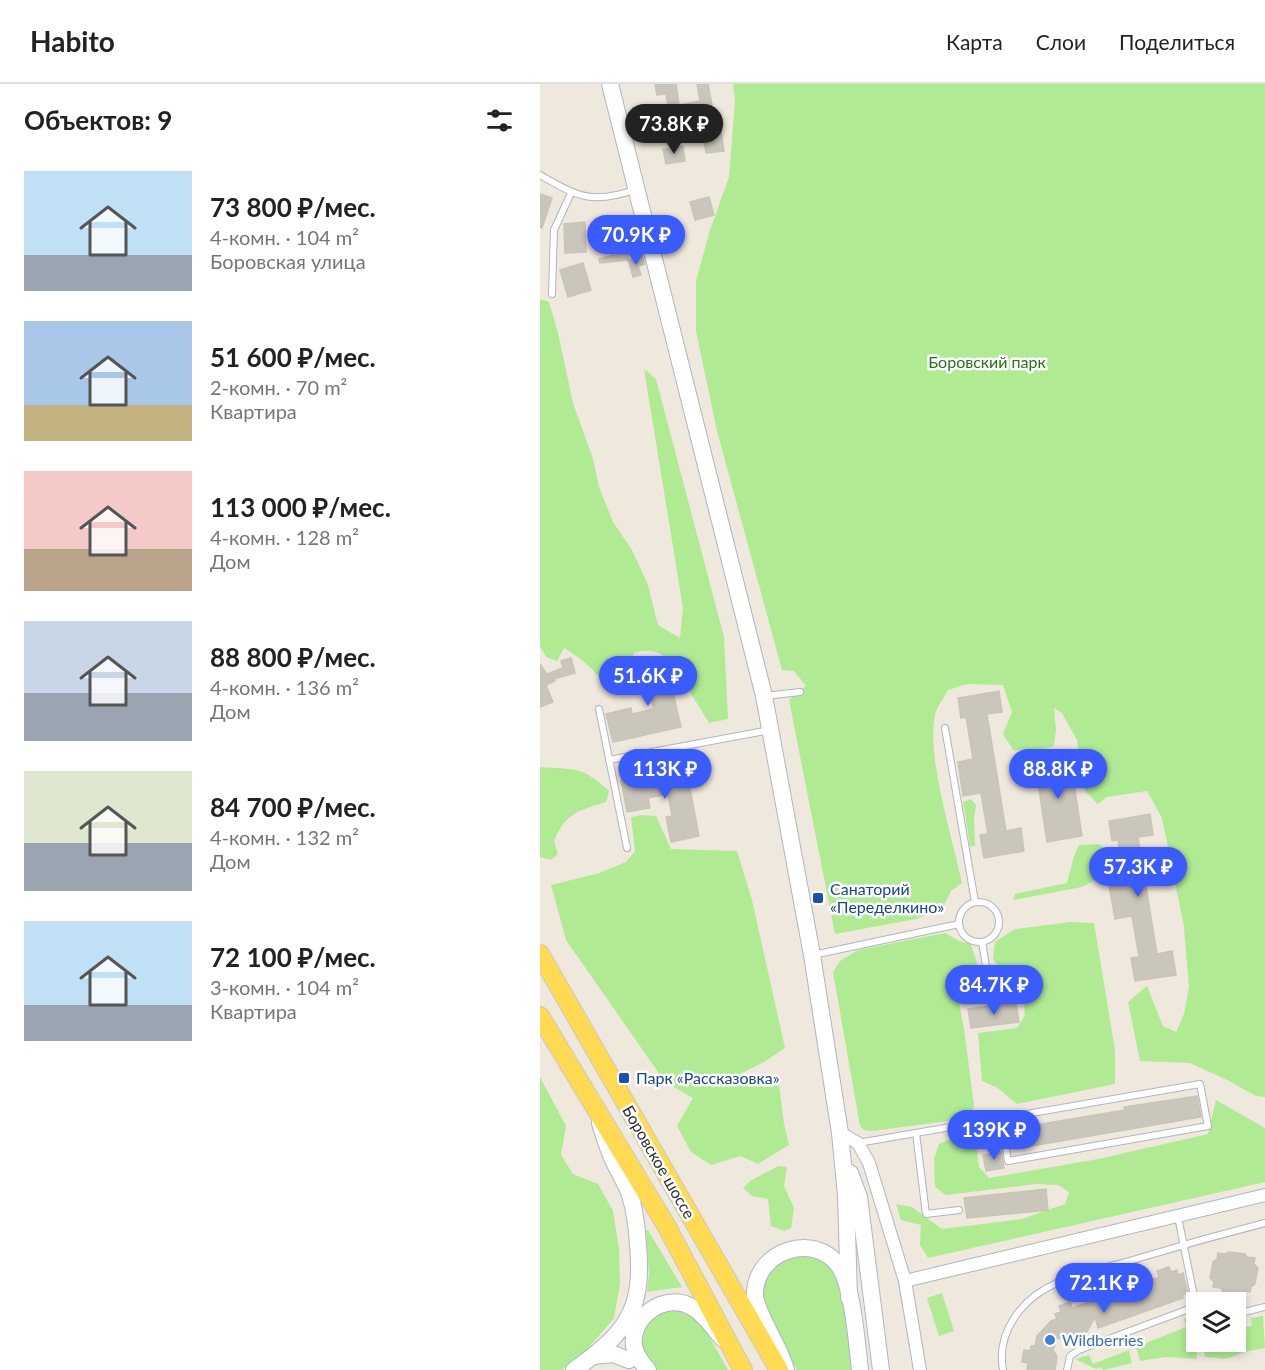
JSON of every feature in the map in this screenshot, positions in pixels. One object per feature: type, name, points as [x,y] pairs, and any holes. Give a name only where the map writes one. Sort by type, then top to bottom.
[{"type":"main road","name":"Боровское шоссе","points":[[540,954],[779,1370]]},
{"type":"main road","name":"Боровское шоссе","points":[[540,1016],[668,1227],[743,1370]]},
{"type":"street","points":[[610,84],[771,729],[812,955],[840,1133],[846,1195],[849,1298]]},
{"type":"street","points":[[596,1111],[609,1152],[630,1196],[636,1222],[640,1278],[635,1307],[628,1321],[624,1341],[633,1365]]},
{"type":"street","points":[[840,1133],[858,1143],[869,1163],[905,1281],[920,1370]]},
{"type":"street","points":[[840,1133],[859,1197],[881,1370]]},
{"type":"street","points":[[849,1168],[862,1359]]},
{"type":"street","points":[[905,1281],[1265,1195]]},
{"type":"street","points":[[786,1370],[782,1355],[755,1299],[758,1278],[766,1263],[775,1256],[789,1249],[804,1248],[823,1253],[839,1267],[849,1298],[862,1359],[869,1370]]},
{"type":"street","points":[[648,1370],[635,1350],[636,1330],[645,1314],[667,1304],[692,1307],[731,1348]]},
{"type":"street","points":[[574,1370],[593,1356],[628,1321]]},
{"type":"street","points":[[593,1356],[613,1354],[633,1365]]},
{"type":"lane","points":[[540,175],[571,193],[593,198],[605,198],[637,189]]},
{"type":"lane","points":[[552,294],[554,230],[571,193]]},
{"type":"lane","points":[[764,696],[800,692]]},
{"type":"lane","points":[[599,709],[627,848]]},
{"type":"lane","points":[[945,728],[975,902]]},
{"type":"lane","points":[[609,760],[771,729]]},
{"type":"lane","points":[[975,902],[985,902],[991,905],[999,916],[998,929],[994,935],[982,942],[970,940],[965,936],[959,924],[962,911],[966,906],[975,902]]},
{"type":"lane","points":[[812,955],[959,924]]},
{"type":"lane","points":[[982,942],[991,997]]},
{"type":"lane","points":[[858,1143],[1001,1118],[1200,1084],[1208,1126],[1008,1161],[1001,1118]]},
{"type":"lane","points":[[916,1133],[926,1214],[959,1210]]},
{"type":"lane","points":[[1178,1217],[1194,1292]]},
{"type":"lane","points":[[1003,1370],[1001,1359],[1005,1334],[1018,1312],[1057,1283],[1184,1244],[1265,1223]]},
{"type":"lane","points":[[1246,1312],[1265,1307]]},
{"type":"lane","points":[[1067,1370],[1070,1356],[1079,1350],[1186,1310]]},
{"type":"green space","name":"Боровский парк","points":[[733,84],[1265,84],[1265,1097],[1256,1096],[1190,1063],[1140,1061],[1128,1002],[1147,986],[1163,1026],[1176,1032],[1184,1014],[1189,987],[1184,927],[1162,818],[1147,791],[1107,797],[1098,804],[1085,791],[1077,740],[1062,713],[1054,708],[1056,730],[1054,746],[1035,751],[1013,750],[1003,734],[1012,712],[1003,685],[967,684],[948,690],[935,715],[933,732],[937,774],[962,883],[951,891],[942,909],[916,919],[835,934],[789,700],[806,686],[794,671],[782,670],[717,431],[696,331],[696,281],[710,230],[729,177],[735,100]]},
{"type":"green space","points":[[540,299],[549,302],[573,403],[593,459],[599,487],[613,522],[632,550],[648,585],[658,625],[680,638],[683,608],[644,369],[656,379],[724,637],[728,719],[709,723],[672,664],[653,651],[634,653],[623,687],[620,692],[611,693],[596,673],[564,648],[557,661],[546,657],[540,646]]},
{"type":"green space","points":[[540,767],[577,770],[591,777],[609,791],[606,802],[574,814],[563,824],[554,841],[558,854],[551,860],[540,857]]},
{"type":"green space","points":[[971,799],[976,805],[975,846],[970,846],[963,802]]},
{"type":"green space","points":[[656,816],[671,849],[737,851],[752,900],[785,1048],[740,1074],[756,1081],[779,1085],[789,1145],[758,1164],[741,1156],[711,1165],[691,1152],[677,1126],[693,1098],[665,1082],[566,940],[551,885],[599,873],[626,862],[635,851],[631,817]]},
{"type":"green space","points":[[1099,844],[1111,853],[1103,876],[1082,887],[1013,900],[1015,894],[1067,883],[1079,845]]},
{"type":"green space","points":[[1071,922],[1094,923],[1115,1050],[1115,1084],[1017,1104],[998,1088],[982,1081],[978,1033],[1017,1028],[1025,1016],[1024,999],[993,959],[995,942],[1015,929]]},
{"type":"green space","points":[[945,933],[959,941],[971,944],[982,979],[963,983],[958,997],[974,1106],[971,1114],[949,1121],[872,1131],[864,1130],[860,1126],[833,972],[840,961],[858,950]]},
{"type":"green space","points":[[540,1077],[566,1126],[561,1155],[573,1174],[598,1184],[613,1211],[619,1248],[620,1284],[614,1318],[585,1352],[562,1370],[540,1370]]},
{"type":"green space","points":[[1216,1100],[1265,1128],[1265,1182],[928,1258],[920,1245],[921,1225],[901,1220],[896,1204],[912,1207],[942,1229],[1022,1219],[1065,1204],[1069,1192],[1058,1185],[1036,1184],[946,1195],[935,1187],[934,1159],[939,1144],[959,1135],[975,1135],[979,1167],[989,1178],[1098,1159],[1208,1134]]},
{"type":"green space","points":[[778,1166],[787,1167],[784,1186],[794,1208],[791,1228],[784,1231],[771,1226],[768,1199],[752,1196],[743,1188],[750,1181]]},
{"type":"green space","points":[[648,1230],[682,1287],[647,1292],[649,1274],[646,1231]]},
{"type":"green space","points":[[795,1255],[824,1263],[842,1287],[853,1370],[797,1370],[763,1307],[763,1288],[768,1274],[773,1268]]},
{"type":"green space","points":[[942,1293],[954,1331],[939,1336],[927,1298]]},
{"type":"green space","points":[[677,1307],[701,1322],[728,1370],[657,1370],[646,1356],[642,1344],[649,1316]]},
{"type":"green space","points":[[1263,1316],[1265,1348],[1246,1352],[1246,1327],[1252,1326],[1251,1318]]},
{"type":"green space","points":[[1186,1327],[1186,1352],[1197,1352],[1197,1359],[1165,1357],[1140,1361],[1136,1347]]},
{"type":"green space","points":[[1129,1350],[1132,1363],[1103,1370],[1102,1367],[1096,1369],[1075,1359],[1089,1355],[1093,1364]]},
{"type":"green space","points":[[1204,1352],[1244,1352],[1226,1359],[1205,1357]]},
{"type":"building","points":[[655,84],[676,84],[679,105],[700,101],[697,84],[708,84],[717,132],[721,131],[724,151],[706,153],[701,125],[677,128],[676,123],[671,124],[666,94],[657,95]]},
{"type":"building","points":[[683,146],[685,161],[666,164],[663,149]]},
{"type":"building","points":[[540,194],[552,198],[542,228],[540,227]]},
{"type":"building","points":[[709,197],[714,215],[695,220],[690,202]]},
{"type":"building","points":[[585,222],[586,252],[565,253],[564,224]]},
{"type":"building","points":[[618,247],[627,247],[628,260],[600,263],[599,259],[619,253]]},
{"type":"building","points":[[642,256],[645,264],[638,266],[641,275],[633,277],[628,260]]},
{"type":"building","points":[[583,263],[591,290],[568,297],[560,270]]},
{"type":"building","points":[[571,658],[575,673],[554,679],[555,681],[546,685],[553,702],[540,707],[540,664],[547,674],[563,668],[561,661]]},
{"type":"building","points":[[666,662],[681,727],[613,742],[606,714],[631,708],[632,714],[654,709],[649,689],[640,691],[635,669]]},
{"type":"building","points":[[999,691],[1002,712],[987,714],[1006,831],[1021,828],[1024,851],[984,858],[980,835],[988,834],[981,793],[963,796],[958,762],[973,759],[966,717],[961,718],[958,698]]},
{"type":"building","points":[[1070,758],[1082,836],[1047,842],[1035,763]]},
{"type":"building","points":[[686,767],[699,836],[671,842],[666,817],[672,816],[668,794],[648,798],[650,808],[627,812],[621,780]]},
{"type":"building","points":[[1150,814],[1153,835],[1138,837],[1157,954],[1172,951],[1176,975],[1135,981],[1131,958],[1139,957],[1132,916],[1115,919],[1109,885],[1124,882],[1118,840],[1112,841],[1109,821]]},
{"type":"building","points":[[1016,1003],[1019,1022],[971,1028],[968,1009]]},
{"type":"building","points":[[1197,1096],[1201,1117],[1015,1149],[1012,1129],[1125,1110],[1124,1107]]},
{"type":"building","points":[[1001,1152],[1004,1168],[986,1171],[983,1155]]},
{"type":"building","points":[[1046,1189],[1048,1210],[967,1218],[964,1198]]},
{"type":"building","points":[[1229,1252],[1245,1254],[1247,1257],[1255,1258],[1254,1264],[1258,1268],[1255,1284],[1251,1287],[1250,1292],[1223,1292],[1221,1288],[1213,1287],[1214,1282],[1210,1278],[1213,1262],[1217,1259],[1218,1253]]},
{"type":"building","points":[[1169,1267],[1171,1272],[1177,1270],[1178,1275],[1183,1273],[1188,1292],[1182,1295],[1183,1298],[1098,1328],[1095,1317],[1087,1332],[1070,1339],[1065,1336],[1057,1339],[1053,1350],[1057,1357],[1055,1370],[1027,1370],[1028,1363],[1022,1362],[1024,1350],[1030,1351],[1031,1346],[1035,1346],[1037,1336],[1051,1321],[1057,1319],[1055,1314],[1061,1312],[1059,1306],[1070,1302],[1072,1308],[1094,1300],[1091,1296],[1103,1291],[1105,1297],[1111,1296],[1126,1290],[1124,1283],[1136,1279],[1138,1285],[1159,1277],[1157,1271]]},
{"type":"place","name":"Санаторий «Переделкино»","points":[[818,898]]},
{"type":"place","name":"Парк «Рассказовка»","points":[[624,1078]]},
{"type":"place","name":"Wildberries","points":[[1050,1340]]}]
